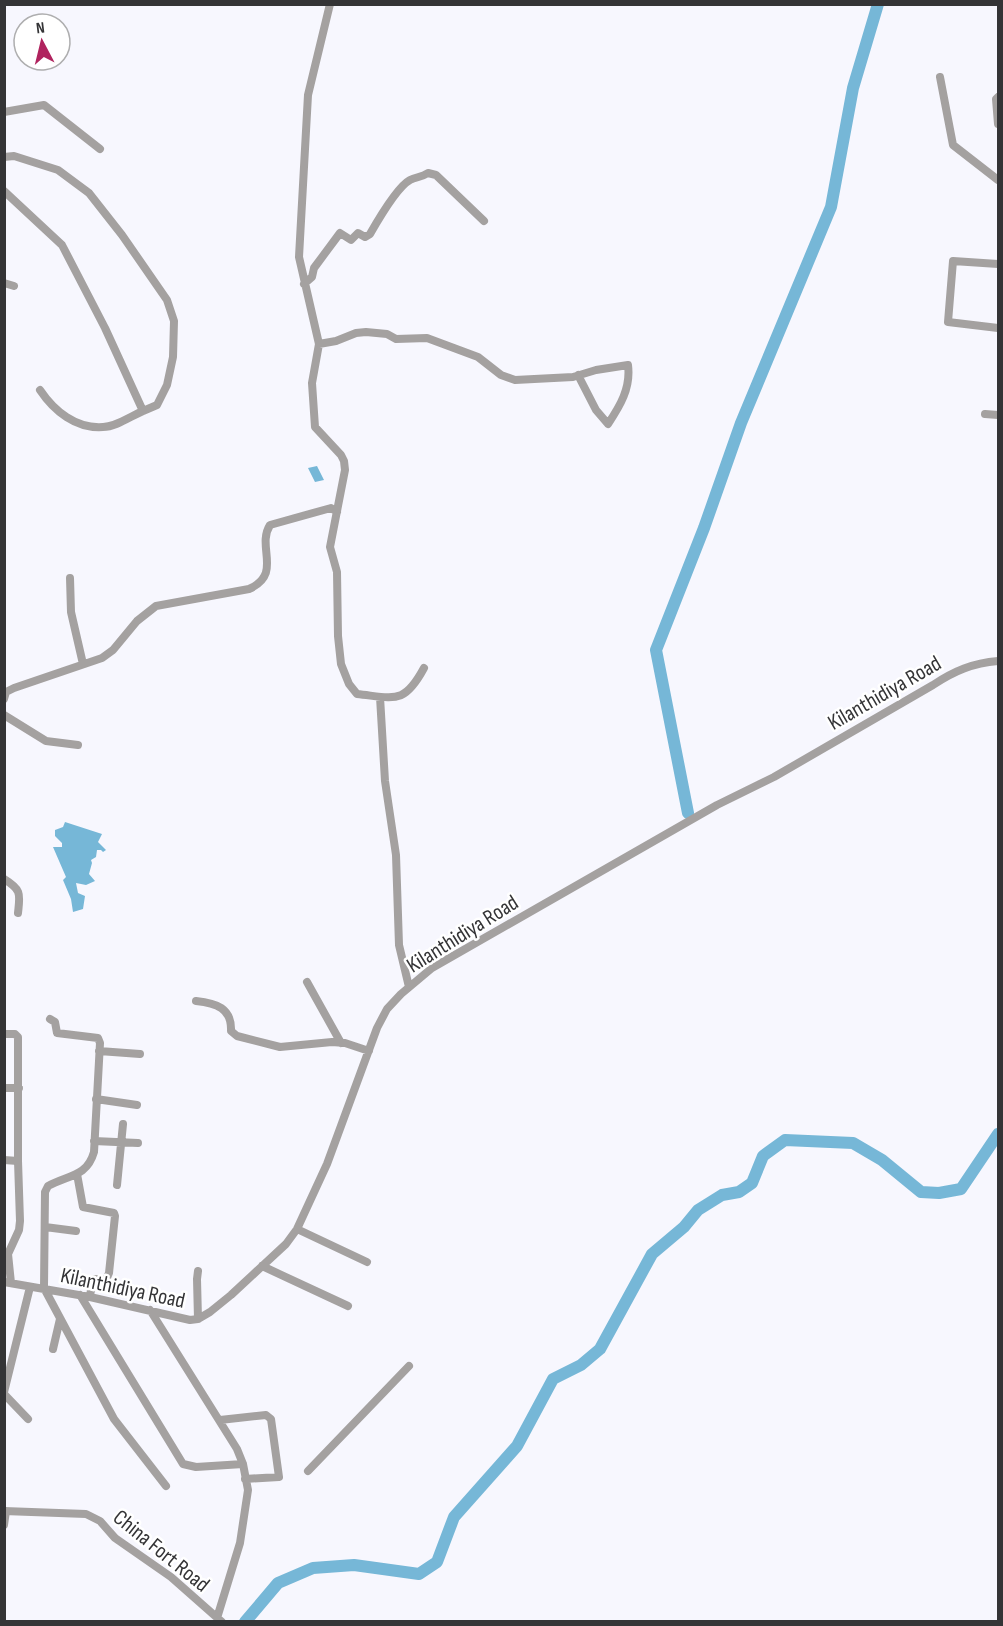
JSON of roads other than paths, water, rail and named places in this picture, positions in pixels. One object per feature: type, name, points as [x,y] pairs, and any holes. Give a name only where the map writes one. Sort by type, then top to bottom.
[{"type":"street","points":[[330,4],[308,95],[299,257],[319,344],[312,383],[315,427],[341,455],[345,470],[330,547],[337,572],[337,624],[341,663],[357,694],[380,697],[401,696],[413,687],[424,668]]},
{"type":"street","points":[[940,77],[953,145],[999,180]]},
{"type":"street","points":[[999,97],[996,99],[999,124]]},
{"type":"street","points":[[6,110],[44,105],[100,149]]},
{"type":"street","points":[[4,157],[14,156],[58,170],[88,193],[122,235],[167,300],[174,321],[173,357],[167,385],[157,405],[104,427],[84,425],[66,418],[40,390]]},
{"type":"street","points":[[304,284],[312,277],[314,268],[340,233],[351,240],[358,232],[365,237],[370,234],[396,194],[412,179],[421,178],[428,173],[436,175],[484,221]]},
{"type":"street","points":[[4,191],[62,244],[105,328],[143,411]]},
{"type":"street","points":[[999,264],[953,261],[948,322],[999,328]]},
{"type":"street","points":[[4,283],[14,286]]},
{"type":"street","points":[[319,344],[356,333],[376,332],[396,339],[427,338],[478,357],[501,375],[515,380],[578,375],[628,365],[627,390],[608,424],[596,410],[578,375]]},
{"type":"street","points":[[986,414],[999,415]]},
{"type":"street","points":[[4,699],[6,692],[14,688],[102,658],[113,650],[137,621],[156,606],[249,589],[257,585],[268,570],[266,533],[270,525],[331,508],[337,512]]},
{"type":"street","points":[[70,578],[71,612],[83,664]]},
{"type":"street","name":"Kilanthidiya Road","points":[[8,1283],[90,1297],[190,1320],[198,1319],[225,1300],[286,1244],[297,1229],[327,1164],[377,1028],[387,1009],[432,968],[717,805],[802,761],[950,674],[967,666],[999,661]]},
{"type":"street","points":[[380,697],[385,781],[396,855],[399,945],[409,987]]},
{"type":"street","points":[[4,715],[46,741],[78,745]]},
{"type":"street","points":[[4,879],[16,886],[20,894],[18,913]]},
{"type":"street","points":[[307,982],[341,1042]]},
{"type":"street","points":[[196,1001],[210,1002],[225,1011],[230,1016],[231,1031],[237,1036],[280,1047],[341,1042],[369,1051]]},
{"type":"street","points":[[50,1019],[55,1022],[57,1033],[98,1038],[100,1042],[94,1141],[90,1164],[77,1174],[48,1186],[45,1192],[44,1288],[114,1419],[166,1486]]},
{"type":"street","points":[[4,1034],[15,1034],[18,1037],[19,1088],[20,1221],[19,1230],[8,1254],[8,1283]]},
{"type":"street","points":[[99,1051],[140,1054]]},
{"type":"street","points":[[4,1088],[19,1088]]},
{"type":"street","points":[[96,1099],[138,1105]]},
{"type":"street","points":[[117,1185],[123,1124]]},
{"type":"street","points":[[94,1141],[138,1143]]},
{"type":"street","points":[[4,1160],[18,1161]]},
{"type":"street","points":[[77,1174],[83,1207],[114,1213],[109,1273],[106,1280],[95,1279],[92,1282],[90,1297]]},
{"type":"street","points":[[45,1227],[76,1231]]},
{"type":"street","points":[[297,1229],[367,1262]]},
{"type":"street","points":[[262,1266],[348,1306]]},
{"type":"street","points":[[198,1271],[198,1319]]},
{"type":"street","points":[[28,1419],[4,1393],[30,1287]]},
{"type":"street","points":[[80,1295],[183,1464],[196,1467],[243,1464]]},
{"type":"street","points":[[150,1310],[220,1420],[243,1464],[248,1490],[240,1543],[220,1620]]},
{"type":"street","points":[[53,1350],[60,1319]]},
{"type":"street","points":[[308,1471],[409,1366]]},
{"type":"street","points":[[220,1420],[266,1415],[271,1419],[279,1477],[245,1479]]},
{"type":"street","points":[[4,1525],[5,1511]]},
{"type":"street","name":"China Fort Road","points":[[5,1511],[86,1514],[100,1521],[115,1539],[171,1577],[220,1620]]},
{"type":"water","points":[[317,466],[324,480],[315,482],[308,468]]},
{"type":"water","points":[[65,822],[102,834],[98,842],[106,850],[103,852],[97,850],[96,857],[91,860],[89,874],[95,881],[86,885],[76,883],[78,893],[85,896],[83,909],[73,912],[71,899],[63,880],[66,877],[53,847],[62,847],[62,843],[55,836],[55,830],[63,827]]},
{"type":"waterway","points":[[688,813],[656,650],[704,528],[741,423],[831,207],[853,88],[878,4]]},
{"type":"waterway","points":[[245,1622],[278,1583],[313,1568],[354,1565],[419,1574],[437,1562],[454,1517],[517,1446],[553,1379],[581,1365],[600,1349],[652,1254],[684,1227],[698,1210],[722,1195],[739,1192],[752,1183],[763,1156],[785,1140],[853,1143],[882,1160],[921,1192],[939,1193],[961,1189],[998,1134]]}]
